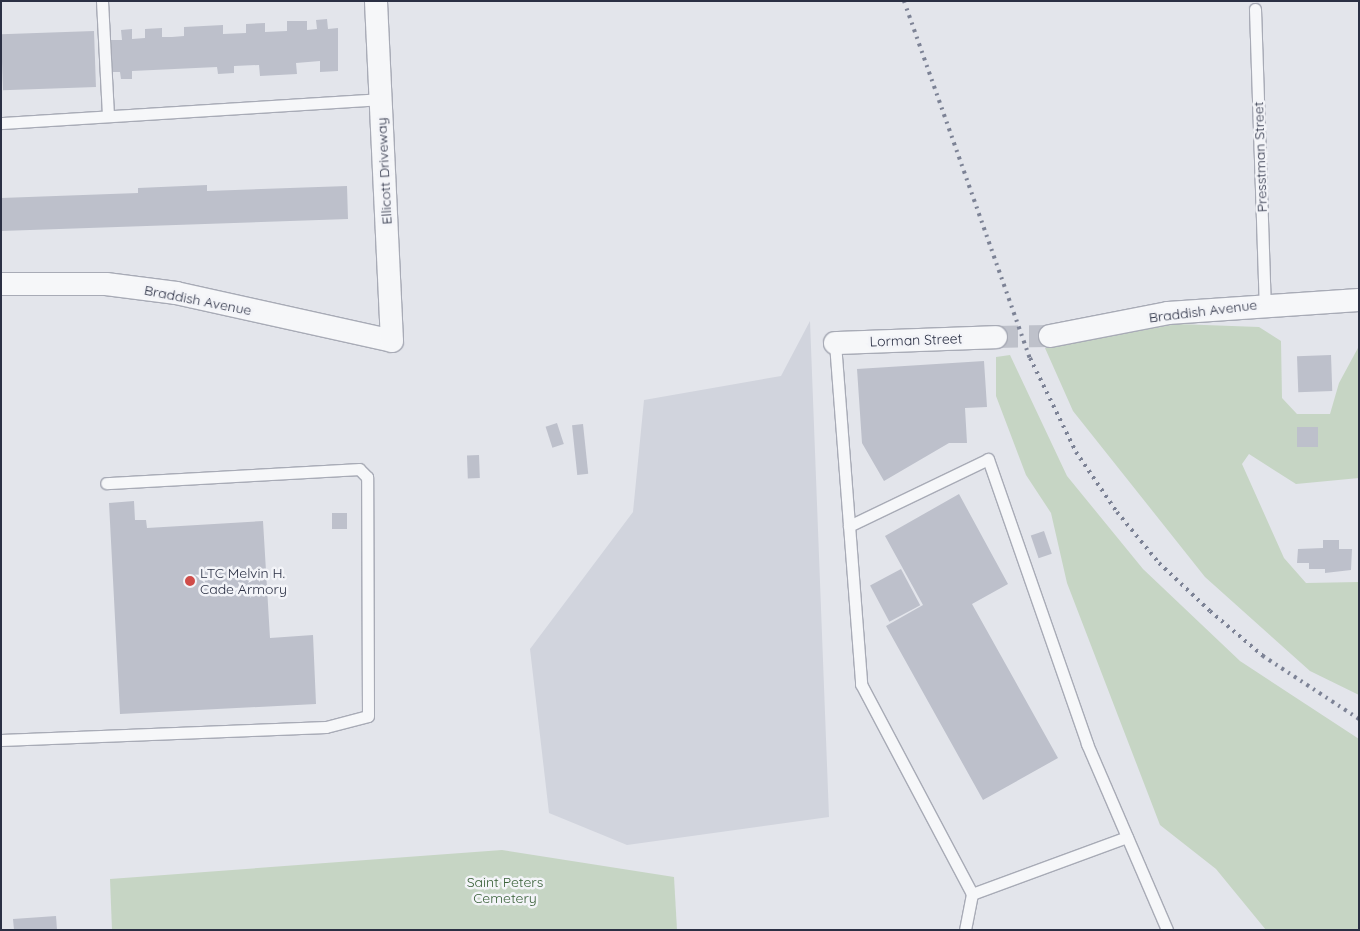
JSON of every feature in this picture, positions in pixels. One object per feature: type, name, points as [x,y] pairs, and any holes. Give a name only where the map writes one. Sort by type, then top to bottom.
[{"type":"street","name":"Ellicott Driveway","points":[[376,1],[392,341]]},
{"type":"street","name":"Braddish Avenue","points":[[1,284],[106,284],[176,293],[392,341]]},
{"type":"street","name":"Braddish Avenue","points":[[1050,336],[1168,314],[1264,304],[1359,300]]},
{"type":"street","name":"Lorman Street","points":[[835,343],[996,337]]},
{"type":"lane","points":[[102,1],[108,116]]},
{"type":"lane","name":"Presstman Street","points":[[1255,9],[1264,304]]},
{"type":"lane","points":[[1,123],[381,99]]},
{"type":"lane","points":[[835,343],[861,684],[972,894],[965,930]]},
{"type":"lane","points":[[849,526],[988,458],[1087,744],[1167,930]]},
{"type":"lane","points":[[1,740],[326,726],[368,716],[367,477],[358,469],[106,483]]},
{"type":"lane","points":[[972,894],[1127,837]]},
{"type":"shaded area","points":[[810,321],[829,817],[627,845],[549,813],[530,649],[633,512],[644,400],[781,376]]},
{"type":"green space","points":[[1177,324],[1259,327],[1281,341],[1282,398],[1297,414],[1330,414],[1339,383],[1359,346],[1359,478],[1296,484],[1249,454],[1242,464],[1284,558],[1306,583],[1359,582],[1359,695],[1310,671],[1205,577],[1073,411],[1045,348]]},
{"type":"green space","points":[[1010,355],[1067,476],[1143,569],[1240,661],[1359,739],[1359,930],[1266,930],[1216,869],[1160,825],[1067,583],[1051,513],[1026,475],[996,396],[996,357]]},
{"type":"green space","name":"Saint Peters Cemetery","points":[[502,850],[674,877],[677,930],[112,930],[110,879]]},
{"type":"building","points":[[327,19],[328,29],[338,28],[338,71],[320,72],[320,61],[296,63],[297,74],[260,76],[259,65],[234,66],[234,73],[218,74],[217,67],[132,71],[132,79],[121,79],[120,72],[112,72],[111,40],[122,40],[121,30],[132,29],[132,39],[145,38],[145,29],[162,28],[162,37],[172,37],[184,36],[184,27],[223,25],[223,34],[246,33],[246,24],[265,23],[265,32],[287,31],[287,21],[307,21],[307,30],[317,29],[316,20]]},
{"type":"building","points":[[94,31],[96,87],[3,90],[1,34]]},
{"type":"building","points":[[207,185],[207,191],[347,186],[348,219],[1,231],[1,198],[138,193],[138,188]]},
{"type":"building","points":[[1331,355],[1332,391],[1298,392],[1297,356]]},
{"type":"building","points":[[984,361],[987,407],[965,408],[967,443],[949,443],[884,481],[862,443],[857,369]]},
{"type":"building","points":[[557,423],[564,444],[552,448],[546,427]]},
{"type":"building","points":[[583,424],[588,474],[577,475],[572,425]]},
{"type":"building","points":[[1297,427],[1318,427],[1318,447],[1297,447]]},
{"type":"building","points":[[467,455],[479,455],[480,478],[468,478]]},
{"type":"building","points":[[959,494],[1008,584],[972,604],[1058,758],[983,800],[886,626],[923,605],[885,536]]},
{"type":"building","name":"LTC Melvin H. Cade Armory","points":[[134,501],[135,520],[146,520],[147,528],[263,521],[270,638],[313,635],[316,704],[120,714],[109,503]]},
{"type":"building","points":[[332,513],[347,513],[347,529],[332,529]]},
{"type":"building","points":[[1044,531],[1052,554],[1039,558],[1031,536]]},
{"type":"building","points":[[1323,540],[1339,540],[1339,549],[1352,549],[1351,570],[1325,573],[1325,569],[1309,569],[1309,563],[1297,563],[1298,549],[1323,548]]},
{"type":"building","points":[[901,569],[920,605],[889,622],[870,585]]},
{"type":"building","points":[[56,916],[57,930],[14,930],[13,919]]},
{"type":"tunnel","points":[[996,337],[1050,336]]},
{"type":"railway","points":[[904,1],[1030,358],[1076,452],[1117,512],[1159,563],[1210,611],[1263,656],[1359,719]]},
{"type":"place","name":"LTC Melvin H. Cade Armory","points":[[190,581]]}]
